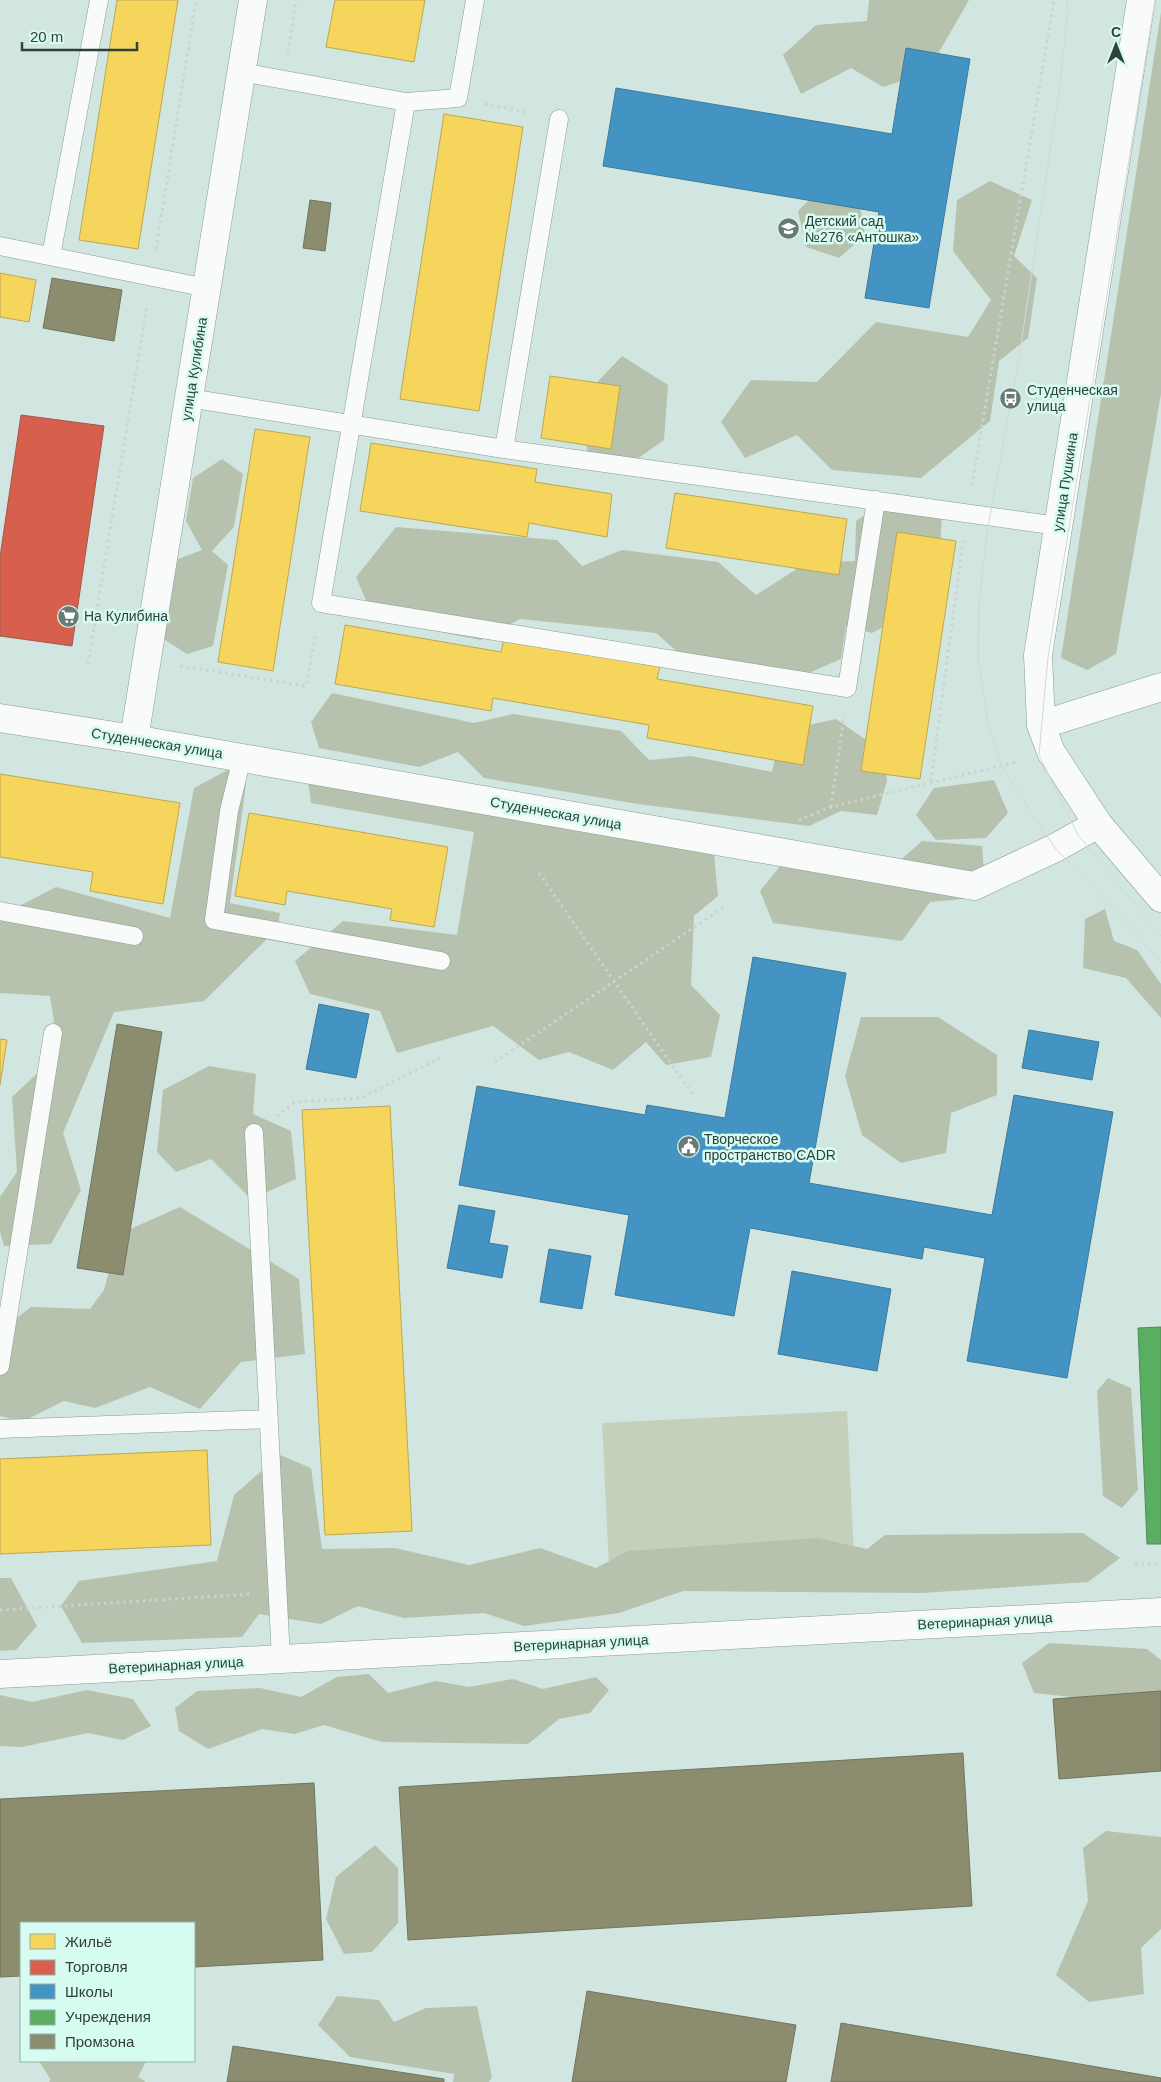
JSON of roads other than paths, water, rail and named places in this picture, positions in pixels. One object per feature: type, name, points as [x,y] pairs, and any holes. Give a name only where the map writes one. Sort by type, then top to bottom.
[{"type":"street","name":"улица Кулибина","points":[[134,739],[253,0]]},
{"type":"street","name":"улица Пушкина","points":[[1141,0],[1038,655],[1041,725],[1050,752],[1098,824],[1161,898]]},
{"type":"street","points":[[1041,725],[1161,687]]},
{"type":"street","name":"Студенческая улица","points":[[0,718],[134,739],[974,886],[1055,848],[1098,824]]},
{"type":"street","name":"Ветеринарная улица","points":[[0,1674],[1161,1612]]},
{"type":"lane","points":[[51,256],[99,0]]},
{"type":"lane","points":[[241,72],[406,102],[458,98],[475,0]]},
{"type":"lane","points":[[406,102],[321,602],[847,688],[876,500]]},
{"type":"lane","points":[[504,449],[559,119]]},
{"type":"lane","points":[[0,246],[206,288]]},
{"type":"lane","points":[[189,398],[504,449],[1058,526]]},
{"type":"lane","points":[[242,758],[230,811],[214,920],[442,961]]},
{"type":"lane","points":[[0,911],[134,936]]},
{"type":"lane","points":[[0,1366],[53,1034]]},
{"type":"lane","points":[[254,1133],[281,1659]]},
{"type":"lane","points":[[0,1429],[269,1419]]},
{"type":"tram line","points":[[1066,0],[1068,8],[1060,84],[1019,358],[987,532],[979,603],[978,657],[988,724],[1002,767],[1055,848],[1139,936],[1161,963]]},
{"type":"tram line","points":[[1155,0],[1048,657],[1039,755],[1078,835],[1161,936]]},
{"type":"place","name":"Детский сад №276 «Антошка»","points":[[789,229]]},
{"type":"place","name":"Студенческая улица","points":[[1011,398]]},
{"type":"place","name":"На Кулибина","points":[[68,616]]},
{"type":"place","name":"Творческое пространство CADR","points":[[688,1147]]}]
